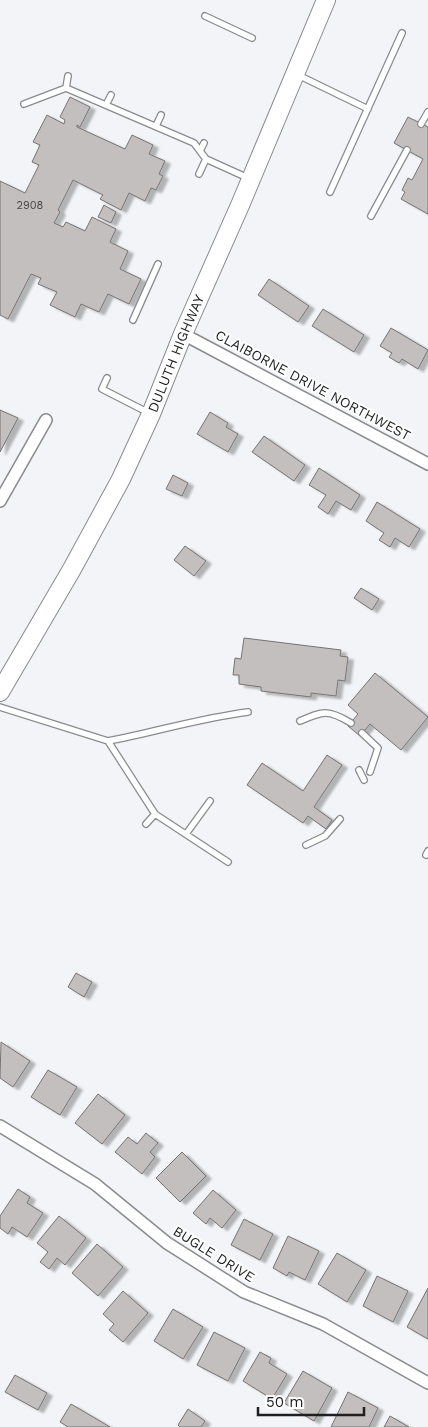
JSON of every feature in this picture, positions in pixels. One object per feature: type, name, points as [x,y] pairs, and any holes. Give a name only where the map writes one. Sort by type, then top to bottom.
[{"type":"main road","name":"DULUTH HIGHWAY","points":[[0,692],[72,569],[116,487],[151,414],[183,334],[326,0]]},
{"type":"street","name":"CLAIBORNE DRIVE NORTHWEST","points":[[183,334],[428,464]]},
{"type":"street","points":[[0,501],[46,420]]},
{"type":"street","name":"BUGLE DRIVE","points":[[0,1126],[95,1184],[167,1244],[244,1292],[323,1324],[428,1383]]},
{"type":"lane","points":[[205,16],[252,38]]},
{"type":"lane","points":[[330,192],[402,33]]},
{"type":"lane","points":[[294,73],[368,109]]},
{"type":"lane","points":[[66,88],[68,76]]},
{"type":"lane","points":[[24,104],[66,88],[194,143],[206,159],[250,179]]},
{"type":"lane","points":[[106,105],[111,95]]},
{"type":"lane","points":[[421,124],[428,112]]},
{"type":"lane","points":[[156,126],[161,115]]},
{"type":"lane","points":[[200,151],[204,143]]},
{"type":"lane","points":[[371,216],[407,150]]},
{"type":"lane","points":[[199,174],[206,159]]},
{"type":"lane","points":[[133,320],[158,264]]},
{"type":"lane","points":[[107,378],[102,388],[151,414]]},
{"type":"lane","points":[[0,707],[108,741],[213,717],[248,712]]},
{"type":"lane","points":[[300,721],[318,713],[335,713],[350,724]]},
{"type":"lane","points":[[362,733],[378,748],[370,772]]},
{"type":"lane","points":[[108,741],[155,814],[228,862]]},
{"type":"lane","points":[[359,770],[364,780]]},
{"type":"lane","points":[[186,834],[210,802]]},
{"type":"lane","points":[[146,824],[155,814]]},
{"type":"lane","points":[[306,845],[326,836],[340,819]]},
{"type":"building","points":[[70,97],[90,107],[80,127],[77,125],[77,127],[125,149],[132,135],[153,145],[149,154],[165,161],[159,174],[163,176],[156,190],[151,188],[145,201],[129,193],[121,210],[100,199],[103,195],[73,180],[58,210],[60,212],[54,223],[63,227],[66,222],[85,231],[92,217],[116,229],[110,242],[128,251],[120,269],[141,279],[129,304],[108,294],[99,312],[81,304],[75,317],[50,305],[57,292],[38,284],[41,278],[31,274],[8,319],[0,315],[0,181],[25,193],[39,165],[32,162],[40,145],[33,142],[47,115],[64,124],[65,120],[60,117]]},
{"type":"building","points":[[408,117],[428,127],[428,214],[401,199],[405,192],[402,190],[408,178],[412,180],[423,159],[394,143]]},
{"type":"building","points":[[104,205],[116,212],[111,223],[98,217]]},
{"type":"building","points":[[269,279],[309,306],[298,322],[258,295]]},
{"type":"building","points":[[323,309],[364,335],[354,352],[312,326]]},
{"type":"building","points":[[391,328],[428,350],[418,369],[402,359],[399,363],[389,357],[392,353],[380,346]]},
{"type":"building","points":[[0,410],[18,418],[0,452]]},
{"type":"building","points":[[210,412],[228,423],[226,427],[238,434],[228,452],[197,434]]},
{"type":"building","points":[[264,436],[305,465],[294,481],[252,452]]},
{"type":"building","points":[[319,468],[360,495],[351,510],[336,501],[328,514],[318,507],[326,495],[309,485]]},
{"type":"building","points":[[173,475],[188,483],[182,496],[166,489]]},
{"type":"building","points":[[377,502],[420,529],[409,547],[395,538],[390,547],[379,540],[384,533],[366,521]]},
{"type":"building","points":[[185,546],[206,561],[194,576],[174,560]]},
{"type":"building","points":[[361,588],[379,599],[372,610],[354,598]]},
{"type":"building","points":[[244,638],[341,650],[340,656],[348,657],[345,681],[338,680],[336,696],[311,693],[311,697],[261,691],[261,687],[239,684],[239,675],[233,675],[235,658],[241,659]]},
{"type":"building","points":[[375,673],[428,717],[401,750],[370,724],[360,736],[348,726],[358,714],[348,705]]},
{"type":"building","points":[[327,755],[342,765],[314,807],[332,820],[326,829],[308,816],[303,823],[247,785],[262,763],[303,791]]},
{"type":"building","points":[[76,973],[92,982],[84,997],[68,987]]},
{"type":"building","points":[[1,1042],[30,1061],[13,1087],[0,1078]]},
{"type":"building","points":[[48,1070],[77,1087],[60,1115],[31,1097]]},
{"type":"building","points":[[98,1094],[125,1115],[102,1144],[75,1123]]},
{"type":"building","points":[[146,1133],[158,1143],[150,1152],[155,1157],[142,1174],[115,1152],[128,1137],[137,1144]]},
{"type":"building","points":[[182,1152],[206,1176],[180,1202],[156,1178]]},
{"type":"building","points":[[18,1189],[30,1197],[27,1203],[43,1213],[27,1237],[12,1227],[8,1234],[0,1228],[0,1216]]},
{"type":"building","points":[[213,1190],[236,1210],[222,1228],[210,1218],[206,1224],[193,1213]]},
{"type":"building","points":[[59,1216],[86,1238],[65,1265],[57,1258],[49,1269],[40,1262],[48,1252],[37,1243]]},
{"type":"building","points":[[244,1219],[273,1234],[260,1260],[231,1245]]},
{"type":"building","points":[[288,1236],[319,1251],[305,1280],[289,1272],[287,1276],[273,1268]]},
{"type":"building","points":[[97,1244],[123,1267],[98,1296],[72,1273]]},
{"type":"building","points":[[337,1253],[366,1270],[347,1302],[318,1284]]},
{"type":"building","points":[[377,1276],[408,1291],[393,1322],[363,1306]]},
{"type":"building","points":[[428,1288],[428,1339],[407,1327]]},
{"type":"building","points":[[123,1291],[148,1313],[123,1342],[109,1330],[114,1324],[103,1314]]},
{"type":"building","points":[[173,1309],[203,1327],[183,1359],[154,1341]]},
{"type":"building","points":[[214,1332],[245,1348],[228,1381],[197,1365]]},
{"type":"building","points":[[260,1352],[271,1358],[269,1363],[287,1374],[272,1399],[243,1381]]},
{"type":"building","points":[[303,1371],[332,1388],[314,1421],[284,1403]]},
{"type":"building","points":[[15,1375],[47,1393],[38,1410],[5,1392]]},
{"type":"building","points":[[348,1392],[378,1408],[369,1427],[331,1427]]},
{"type":"building","points":[[71,1404],[110,1427],[68,1427],[60,1422]]},
{"type":"building","points":[[188,1409],[205,1421],[201,1427],[180,1427],[178,1425]]},
{"type":"building","points":[[390,1416],[409,1427],[384,1427]]}]
